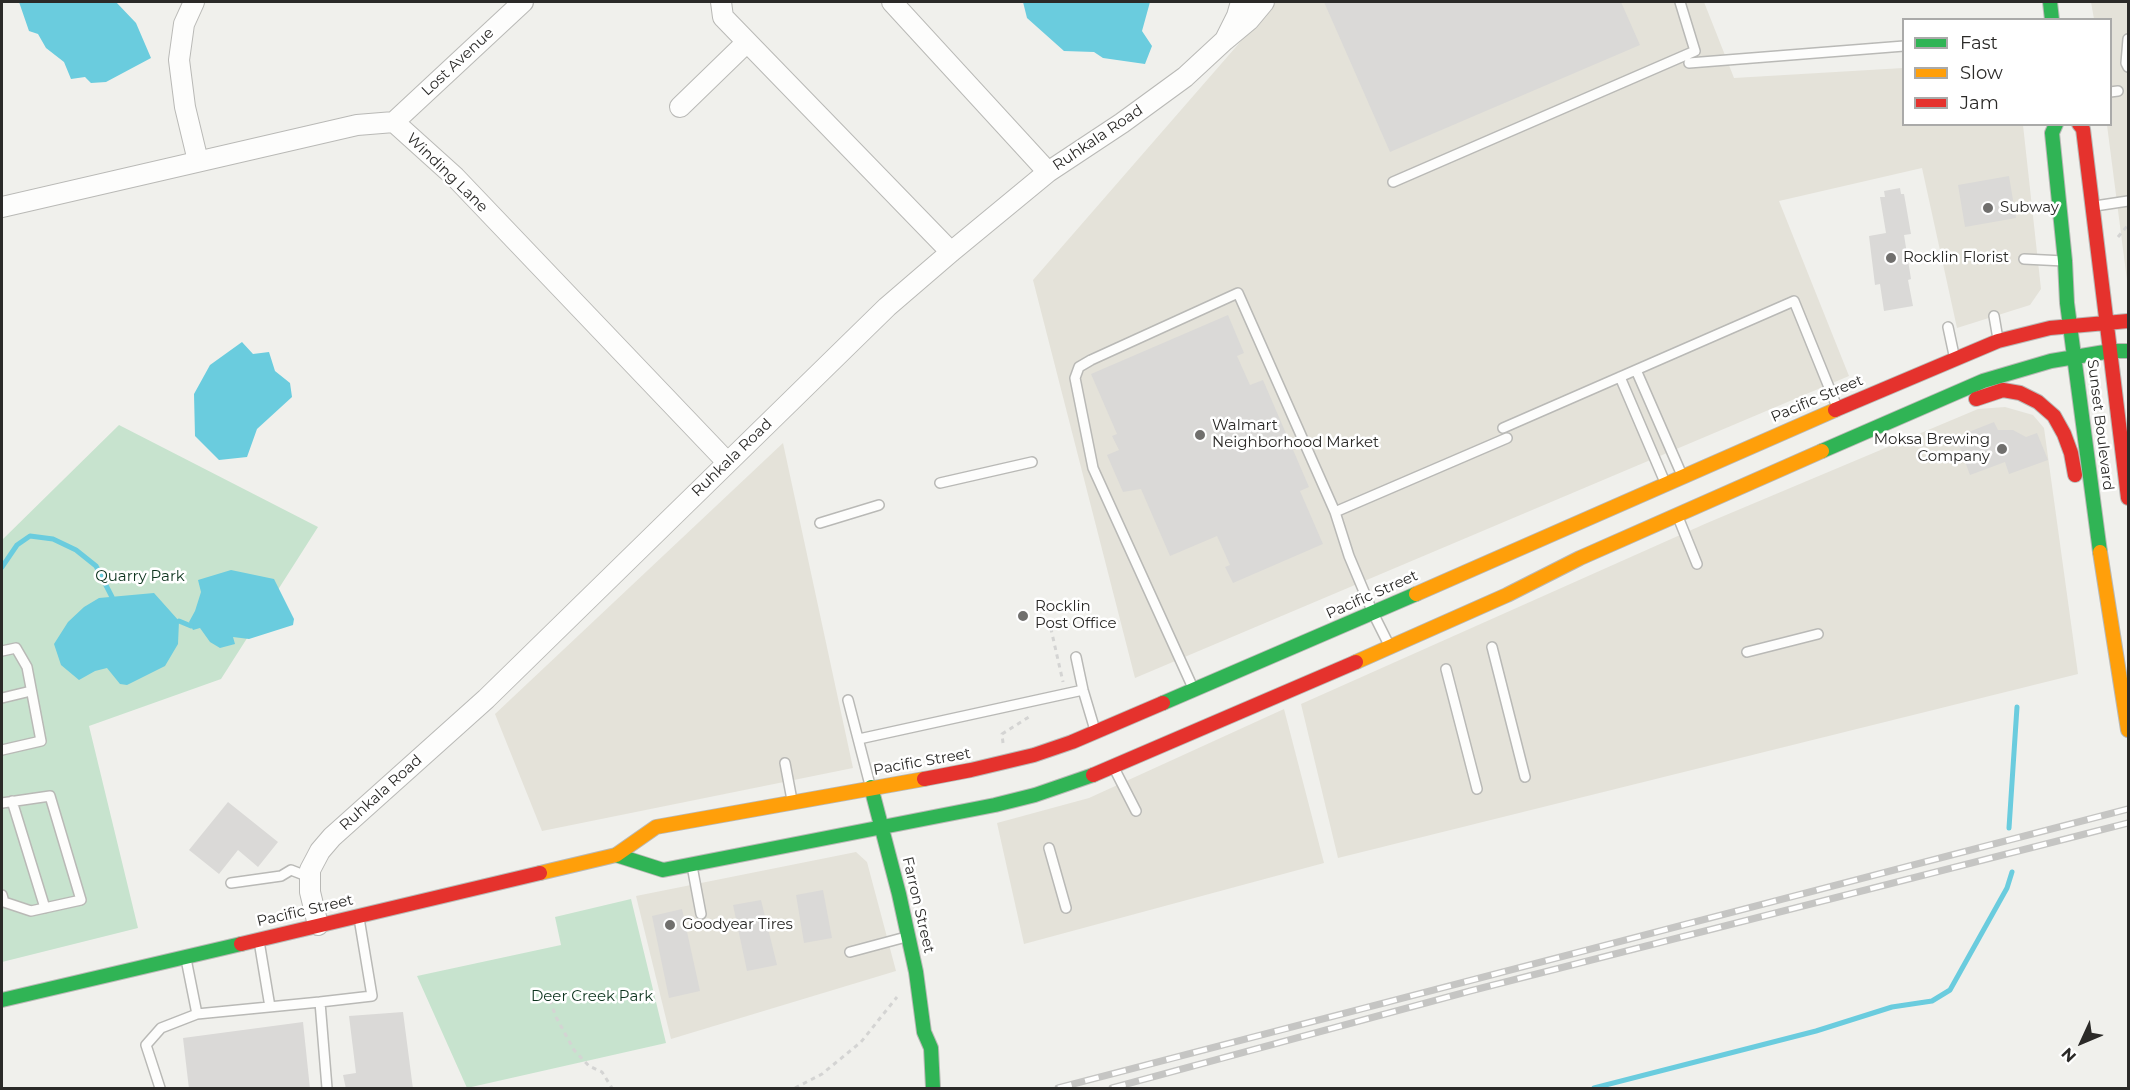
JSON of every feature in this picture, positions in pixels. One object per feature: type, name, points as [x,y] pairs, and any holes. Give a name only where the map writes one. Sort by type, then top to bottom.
[{"type":"main road","points":[[2050,2],[2052,18]]},
{"type":"main road","name":"Sunset Boulevard","points":[[2055,126],[2052,133],[2065,261],[2066,297],[2095,522],[2128,730]]},
{"type":"main road","name":"Sunset Boulevard","points":[[2081,126],[2083,129],[2108,322],[2128,498]]},
{"type":"main road","name":"Pacific Street","points":[[2,1000],[616,855],[656,827],[1016,760],[1096,732],[1838,408],[1998,341],[2050,328],[2128,321]]},
{"type":"main road","points":[[616,855],[663,870],[1035,795],[1114,767],[1390,647],[1507,595],[1580,558],[1983,381],[2074,357],[2111,351],[2128,351]]},
{"type":"main road","points":[[1881,425],[1909,426],[2003,390],[2029,397],[2054,416],[2064,434],[2071,453],[2078,494],[2095,522]]},
{"type":"main road","points":[[1666,502],[1682,476]]},
{"type":"main road","points":[[1580,558],[1595,535]]},
{"type":"main road","name":"Farron Street","points":[[871,787],[909,936],[924,1032],[931,1048],[933,1089]]},
{"type":"main road","name":"Farron Street","points":[[922,1089],[920,1048],[924,1032]]},
{"type":"street","points":[[194,2],[184,24],[179,60],[185,107],[198,162]]},
{"type":"street","points":[[721,2],[723,17],[951,252]]},
{"type":"street","points":[[892,2],[1048,172]]},
{"type":"street","name":"Ruhkala Road","points":[[1225,40],[1241,2]]},
{"type":"street","name":"Ruhkala Road","points":[[309,877],[310,870],[320,851],[332,837],[486,699],[887,307],[1048,172],[1122,123],[1185,77],[1249,20],[1264,2]]},
{"type":"street","name":"Lost Avenue","points":[[394,122],[519,3]]},
{"type":"street","points":[[680,107],[747,42]]},
{"type":"street","name":"Winding Lane","points":[[2,207],[357,125],[394,122],[455,177],[728,462]]},
{"type":"street","points":[[309,877],[318,925]]},
{"type":"lane","points":[[1393,182],[1695,51],[1680,2]]},
{"type":"lane","points":[[2128,39],[2126,63],[2128,68]]},
{"type":"lane","points":[[1689,63],[1902,46]]},
{"type":"lane","points":[[2093,206],[2128,201]]},
{"type":"lane","points":[[2024,259],[2065,261]]},
{"type":"lane","points":[[1194,690],[1093,468],[1075,378],[1079,367],[1100,356],[1238,293],[1335,512],[1349,556],[1372,613],[1390,647]]},
{"type":"lane","points":[[1335,512],[1620,377],[1794,301],[1838,408]]},
{"type":"lane","points":[[1994,316],[1998,341]]},
{"type":"lane","points":[[1948,327],[1955,358]]},
{"type":"lane","points":[[1636,370],[1682,476]]},
{"type":"lane","points":[[1620,377],[1665,483]]},
{"type":"lane","points":[[940,483],[1032,462]]},
{"type":"lane","points":[[820,523],[879,505]]},
{"type":"lane","points":[[1677,515],[1697,564]]},
{"type":"lane","points":[[1747,652],[1818,634]]},
{"type":"lane","points":[[1492,647],[1525,777]]},
{"type":"lane","points":[[2,651],[16,648],[27,667],[40,741],[2,750]]},
{"type":"lane","points":[[1076,657],[1096,732]]},
{"type":"lane","points":[[1446,669],[1477,789]]},
{"type":"lane","points":[[859,739],[1083,690]]},
{"type":"lane","points":[[2,699],[31,691]]},
{"type":"lane","points":[[848,700],[871,787]]},
{"type":"lane","points":[[785,763],[792,803]]},
{"type":"lane","points":[[1114,767],[1136,811]]},
{"type":"lane","points":[[2,803],[50,796],[81,900],[31,911],[4,902],[2,895]]},
{"type":"lane","points":[[12,801],[45,908]]},
{"type":"lane","points":[[1049,848],[1066,908]]},
{"type":"lane","points":[[692,864],[700,914]]},
{"type":"lane","points":[[231,883],[281,876],[291,870],[309,877]]},
{"type":"lane","points":[[160,1089],[146,1045],[161,1028],[197,1014],[372,996],[359,916]]},
{"type":"lane","points":[[850,952],[909,936]]},
{"type":"lane","points":[[259,939],[270,1007]]},
{"type":"lane","points":[[186,956],[197,1014]]},
{"type":"lane","points":[[320,1002],[327,1089]]},
{"type":"path","points":[[2113,238],[2119,237],[2128,225]]},
{"type":"path","points":[[795,1089],[822,1074],[861,1042],[890,1004],[902,992],[918,983]]},
{"type":"path","points":[[550,1000],[556,1017],[574,1050],[589,1066],[602,1072],[612,1089]]},
{"type":"shaded area","points":[[1275,2],[1704,2],[1734,78],[1902,68],[1902,126],[2023,126],[2041,289],[2030,305],[1957,328],[1922,168],[1779,201],[1849,376],[1135,678],[1033,280]]},
{"type":"shaded area","points":[[2091,2],[2128,2],[2128,288],[2107,126],[2112,126],[2112,18],[2094,18]]},
{"type":"shaded area","points":[[2005,407],[2033,415],[2044,428],[2078,674],[1338,858],[1301,704],[1707,523],[1978,409]]},
{"type":"shaded area","points":[[783,443],[853,768],[542,831],[495,714]]},
{"type":"shaded area","points":[[1284,709],[1324,863],[1024,944],[997,823],[1089,798]]},
{"type":"shaded area","points":[[856,852],[867,862],[896,971],[671,1039],[636,896]]},
{"type":"green space","name":"Quarry Park","points":[[119,425],[318,527],[221,679],[89,726],[138,928],[2,962],[2,540]]},
{"type":"green space","name":"Deer Creek Park","points":[[631,899],[666,1043],[467,1088],[417,976],[561,945],[555,917]]},
{"type":"water","points":[[19,2],[116,2],[136,23],[151,58],[106,82],[91,83],[85,77],[71,79],[64,62],[46,48],[38,34],[29,31]]},
{"type":"water","points":[[1023,2],[1150,2],[1142,31],[1152,46],[1145,64],[1103,58],[1094,52],[1064,51],[1027,18]]},
{"type":"water","points":[[242,342],[253,354],[269,352],[275,371],[290,383],[292,397],[257,429],[247,457],[219,460],[195,436],[194,394],[210,365]]},
{"type":"water","points":[[231,570],[274,579],[294,619],[293,625],[249,639],[233,637],[235,644],[220,648],[210,642],[200,628],[193,630],[189,622],[201,592],[198,580]]},
{"type":"water","points":[[154,593],[179,621],[178,644],[165,666],[127,685],[120,684],[107,668],[95,671],[79,680],[61,665],[54,644],[68,622],[84,607],[99,598]]},
{"type":"building","points":[[1324,2],[1621,2],[1640,45],[1390,152]]},
{"type":"building","name":"Subway","points":[[2009,176],[2016,218],[1965,227],[1958,185]]},
{"type":"building","points":[[1900,188],[1901,194],[1904,194],[1911,234],[1904,235],[1913,306],[1884,311],[1880,284],[1875,285],[1869,236],[1886,233],[1880,197],[1885,197],[1884,191]]},
{"type":"building","name":"Walmart Neighborhood Market","points":[[1228,315],[1244,353],[1237,356],[1250,385],[1263,380],[1309,487],[1300,491],[1323,544],[1233,583],[1225,567],[1230,565],[1217,536],[1170,556],[1141,489],[1123,492],[1107,455],[1119,450],[1112,436],[1117,434],[1091,374]]},
{"type":"building","name":"Moksa Brewing Company","points":[[1994,422],[1998,430],[2013,430],[2026,437],[2037,433],[2048,460],[2009,474],[2005,462],[1970,475],[1956,437]]},
{"type":"building","points":[[228,802],[278,842],[258,867],[238,850],[219,874],[189,850]]},
{"type":"building","points":[[823,890],[832,938],[804,943],[796,895]]},
{"type":"building","points":[[761,900],[777,965],[747,971],[733,905]]},
{"type":"building","points":[[682,909],[700,991],[669,998],[652,916]]},
{"type":"building","points":[[403,1012],[413,1089],[346,1089],[343,1075],[356,1073],[349,1016]]},
{"type":"building","points":[[303,1022],[310,1089],[189,1089],[183,1038]]},
{"type":"waterway","points":[[2,567],[17,545],[30,536],[53,539],[76,550],[96,566],[112,597]]},
{"type":"waterway","points":[[179,621],[191,626]]},
{"type":"waterway","points":[[2009,828],[2017,707]]},
{"type":"waterway","points":[[1594,1088],[1816,1031],[1892,1007],[1932,1001],[1950,990],[2007,888],[2012,872]]},
{"type":"railway","points":[[1058,1088],[2128,809]]},
{"type":"railway","points":[[1112,1088],[1470,991],[2128,823]]},
{"type":"traffic: fast","points":[[2050,2],[2052,18]]},
{"type":"traffic: fast","points":[[2055,126],[2052,133],[2067,303],[2100,552]]},
{"type":"traffic: fast","points":[[1822,451],[1983,381],[2051,361],[2111,351],[2128,351]]},
{"type":"traffic: fast","points":[[1163,703],[1416,594]]},
{"type":"traffic: fast","points":[[616,855],[663,870],[995,805],[1035,795],[1093,775]]},
{"type":"traffic: fast","points":[[871,787],[899,894],[916,972],[924,1032],[931,1048],[933,1088]]},
{"type":"traffic: fast","points":[[2,1000],[241,944]]},
{"type":"traffic: slow","points":[[1416,594],[1835,410]]},
{"type":"traffic: slow","points":[[1356,662],[1507,595],[1580,558],[1822,451]]},
{"type":"traffic: slow","points":[[2100,552],[2128,730]]},
{"type":"traffic: slow","points":[[540,873],[616,855],[656,827],[924,779]]},
{"type":"traffic: jam","points":[[2081,126],[2083,129],[2128,498]]},
{"type":"traffic: jam","points":[[1835,410],[1998,341],[2050,328],[2128,321]]},
{"type":"traffic: jam","points":[[1976,399],[2003,390],[2020,393],[2038,402],[2054,416],[2064,434],[2071,453],[2075,475]]},
{"type":"traffic: jam","points":[[1093,775],[1356,662]]},
{"type":"traffic: jam","points":[[924,779],[1034,755],[1072,742],[1163,703]]},
{"type":"traffic: jam","points":[[241,944],[540,873]]},
{"type":"place","name":"Subway","points":[[1988,208]]},
{"type":"place","name":"Rocklin Florist","points":[[1891,258]]},
{"type":"place","name":"Walmart Neighborhood Market","points":[[1200,435]]},
{"type":"place","name":"Moksa Brewing Company","points":[[2002,449]]},
{"type":"place","name":"Rocklin Post Office","points":[[1023,616]]},
{"type":"place","name":"Goodyear Tires","points":[[670,925]]}]
